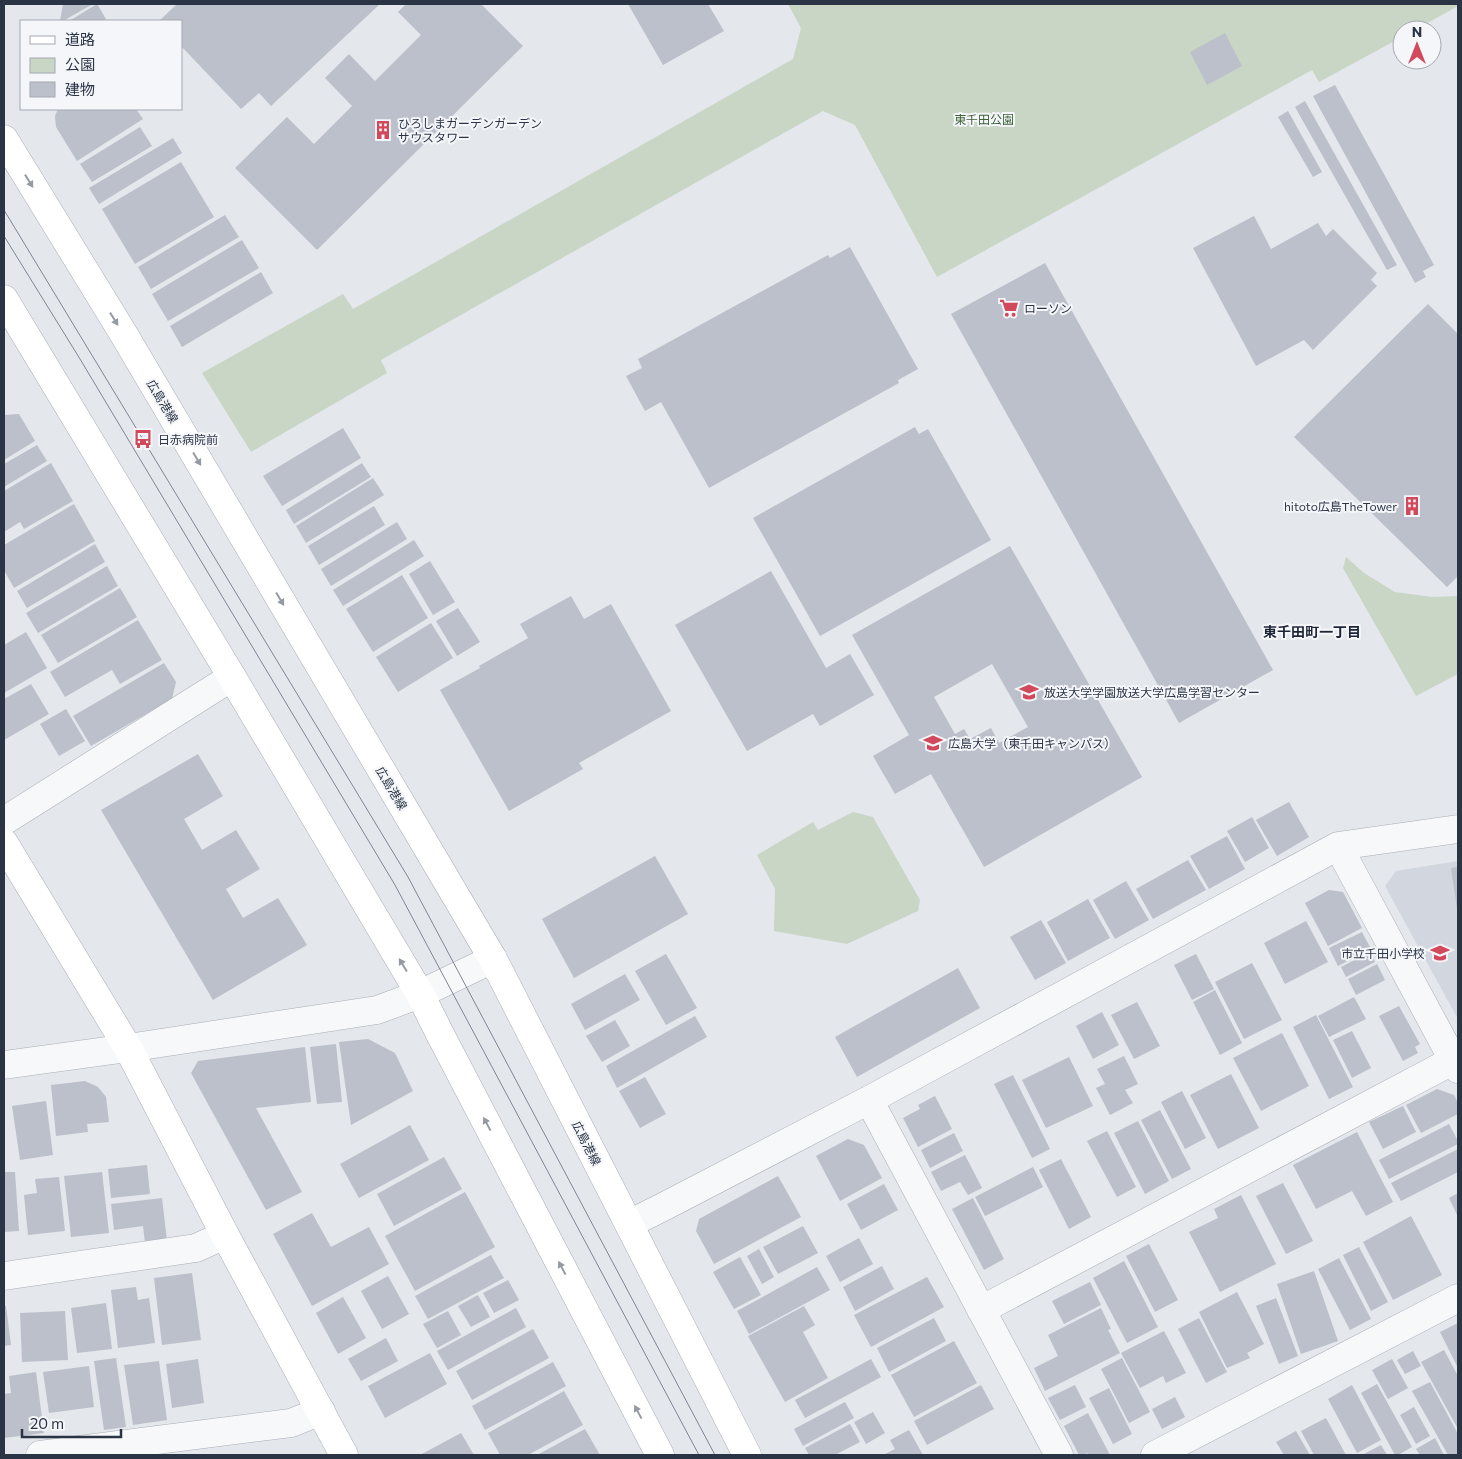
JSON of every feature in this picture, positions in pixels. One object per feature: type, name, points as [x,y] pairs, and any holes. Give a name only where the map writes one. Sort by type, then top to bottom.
[{"type":"main road","name":"広島港線","points":[[4,139],[128,342],[493,958],[747,1455]]},
{"type":"main road","points":[[4,299],[420,994],[660,1455]]},
{"type":"main road","points":[[4,843],[128,1048],[225,1235],[344,1455]]},
{"type":"street","points":[[4,821],[232,677]]},
{"type":"street","points":[[629,1224],[869,1100],[1338,846],[1458,829]]},
{"type":"street","points":[[981,1310],[1456,1065],[1338,846]]},
{"type":"street","points":[[4,1065],[377,1010],[420,994],[493,958]]},
{"type":"street","points":[[869,1100],[1059,1455]]},
{"type":"street","points":[[4,1276],[196,1248],[225,1235]]},
{"type":"street","points":[[1155,1455],[1458,1298]]},
{"type":"street","points":[[40,1455],[291,1422],[321,1411]]},
{"type":"shaded area","name":"市立千田小学校","points":[[1458,861],[1458,1019],[1385,886],[1396,871]]},
{"type":"green space","name":"東千田公園","points":[[788,4],[1458,4],[1458,6],[1433,20],[1392,20],[1392,42],[1319,82],[1312,70],[937,277],[855,125],[823,111],[381,360],[387,373],[251,452],[202,373],[343,294],[353,309],[793,59],[801,28]]},
{"type":"green space","points":[[1346,557],[1364,573],[1395,592],[1433,597],[1458,596],[1458,674],[1416,696],[1343,568]]},
{"type":"green space","points":[[853,812],[873,817],[920,900],[918,911],[847,944],[774,931],[775,889],[757,855],[813,822],[818,830]]},
{"type":"building","points":[[63,4],[93,4],[65,20],[60,20]]},
{"type":"building","points":[[97,4],[106,19],[104,20],[71,20]]},
{"type":"building","points":[[174,4],[380,4],[271,106],[259,93],[241,109],[182,47],[182,20],[160,20],[176,5]]},
{"type":"building","name":"ひろしまガーデンガーデン サウスタワー","points":[[406,4],[481,4],[523,46],[317,250],[235,168],[287,117],[314,144],[352,106],[325,78],[349,54],[375,81],[421,35],[398,12]]},
{"type":"building","points":[[628,4],[708,4],[724,31],[663,65]]},
{"type":"building","points":[[1225,33],[1242,66],[1207,85],[1190,52]]},
{"type":"building","points":[[1335,85],[1434,265],[1423,271],[1426,277],[1415,283],[1313,96]]},
{"type":"building","points":[[1305,101],[1397,265],[1387,270],[1295,107]]},
{"type":"building","points":[[58,110],[137,110],[143,119],[77,161],[56,127],[55,116]]},
{"type":"building","points":[[1288,111],[1322,172],[1313,177],[1278,117]]},
{"type":"building","points":[[140,127],[152,146],[92,182],[80,164]]},
{"type":"building","points":[[173,138],[182,153],[99,204],[89,188]]},
{"type":"building","points":[[181,162],[214,217],[135,264],[102,209]]},
{"type":"building","points":[[225,215],[239,237],[151,289],[138,267]]},
{"type":"building","points":[[1254,216],[1271,249],[1318,223],[1326,236],[1333,229],[1377,273],[1371,280],[1377,286],[1313,350],[1304,340],[1256,366],[1193,248]]},
{"type":"building","points":[[242,240],[259,268],[168,321],[152,294]]},
{"type":"building","points":[[850,247],[918,369],[898,380],[899,383],[709,488],[661,402],[645,411],[626,376],[642,368],[638,359],[828,255],[830,258]]},
{"type":"building","points":[[1045,263],[1273,670],[1179,723],[951,314]]},
{"type":"building","points":[[261,272],[273,293],[182,347],[170,326]]},
{"type":"building","name":"hitoto広島TheTower","points":[[1428,304],[1458,334],[1458,576],[1447,587],[1294,437]]},
{"type":"building","points":[[19,414],[35,441],[4,460],[4,415]]},
{"type":"building","points":[[915,427],[919,434],[928,429],[991,540],[820,636],[753,518]]},
{"type":"building","points":[[343,428],[361,458],[282,506],[263,476]]},
{"type":"building","points":[[37,445],[47,461],[4,487],[4,464]]},
{"type":"building","points":[[51,463],[73,501],[24,529],[20,522],[4,532],[4,491]]},
{"type":"building","points":[[362,463],[371,477],[294,524],[286,510]]},
{"type":"building","points":[[373,478],[384,495],[306,543],[296,526]]},
{"type":"building","points":[[74,504],[95,541],[14,588],[4,570],[4,545]]},
{"type":"building","points":[[374,506],[385,525],[319,565],[308,546]]},
{"type":"building","points":[[397,522],[407,539],[331,586],[321,569]]},
{"type":"building","points":[[414,540],[424,556],[343,606],[333,590]]},
{"type":"building","points":[[95,544],[105,562],[27,608],[17,591]]},
{"type":"building","points":[[1010,546],[1142,777],[984,867],[931,774],[895,794],[873,756],[909,735],[852,635]],"holes":[[[992,664],[1028,727],[999,743],[991,728],[970,739],[964,729],[955,734],[934,697]]]},
{"type":"building","points":[[430,561],[455,602],[433,615],[409,574]]},
{"type":"building","points":[[107,566],[118,586],[38,633],[26,613]]},
{"type":"building","points":[[771,571],[826,668],[850,654],[874,695],[820,726],[813,714],[747,751],[675,625]]},
{"type":"building","points":[[402,575],[428,618],[373,652],[346,609]]},
{"type":"building","points":[[120,588],[137,617],[58,663],[41,635]]},
{"type":"building","points":[[571,596],[584,619],[611,604],[671,711],[579,763],[583,769],[509,811],[440,690],[528,638],[520,624]]},
{"type":"building","points":[[458,608],[480,642],[457,656],[436,621]]},
{"type":"building","points":[[138,620],[162,660],[120,684],[112,670],[65,697],[50,672]]},
{"type":"building","points":[[431,623],[453,658],[398,692],[376,657]]},
{"type":"building","points":[[26,632],[47,668],[4,693],[4,645]]},
{"type":"building","points":[[164,663],[176,682],[172,699],[91,746],[73,716]]},
{"type":"building","points":[[31,684],[49,714],[4,740],[4,699]]},
{"type":"building","points":[[66,709],[85,741],[59,756],[40,724]]},
{"type":"building","points":[[198,754],[223,796],[184,819],[202,850],[236,830],[260,869],[226,889],[243,918],[278,898],[307,945],[213,1000],[101,810]]},
{"type":"building","points":[[1289,802],[1309,837],[1277,856],[1256,820]]},
{"type":"building","points":[[1252,817],[1269,848],[1245,862],[1227,831]]},
{"type":"building","points":[[1227,836],[1245,869],[1209,889],[1190,856]]},
{"type":"building","points":[[655,856],[688,914],[574,978],[542,919]]},
{"type":"building","points":[[1188,860],[1206,890],[1153,919],[1136,889]]},
{"type":"building","points":[[1458,867],[1458,909],[1457,909],[1451,868]]},
{"type":"building","points":[[1126,881],[1149,920],[1115,939],[1093,900]]},
{"type":"building","points":[[1329,890],[1343,892],[1362,928],[1328,946],[1305,903]]},
{"type":"building","points":[[1088,899],[1110,938],[1068,961],[1047,922]]},
{"type":"building","points":[[1041,920],[1066,963],[1035,980],[1010,937]]},
{"type":"building","points":[[1306,921],[1328,962],[1285,984],[1264,943]]},
{"type":"building","points":[[1362,932],[1371,949],[1338,966],[1329,948]]},
{"type":"building","points":[[1370,952],[1375,962],[1346,977],[1341,967]]},
{"type":"building","points":[[666,954],[697,1008],[666,1025],[635,971]]},
{"type":"building","points":[[1196,954],[1214,989],[1192,1000],[1174,965]]},
{"type":"building","points":[[1252,963],[1282,1020],[1244,1039],[1215,982]]},
{"type":"building","points":[[1377,964],[1385,980],[1356,995],[1348,979]]},
{"type":"building","points":[[958,968],[980,1008],[857,1077],[835,1037]]},
{"type":"building","points":[[625,974],[640,1000],[585,1030],[571,1004]]},
{"type":"building","points":[[1215,990],[1242,1043],[1220,1055],[1193,1002]]},
{"type":"building","points":[[1354,997],[1366,1019],[1329,1037],[1318,1016]]},
{"type":"building","points":[[1137,1002],[1160,1046],[1134,1059],[1111,1015]]},
{"type":"building","points":[[1399,1006],[1420,1044],[1415,1047],[1418,1053],[1403,1061],[1379,1016]]},
{"type":"building","points":[[1102,1012],[1119,1045],[1093,1059],[1076,1026]]},
{"type":"building","points":[[1316,1015],[1353,1087],[1329,1099],[1293,1027]]},
{"type":"building","points":[[695,1016],[707,1037],[617,1088],[606,1066]]},
{"type":"building","points":[[615,1020],[630,1046],[602,1062],[586,1036]]},
{"type":"building","points":[[1352,1031],[1371,1068],[1352,1078],[1333,1040]]},
{"type":"building","points":[[1282,1033],[1309,1086],[1261,1111],[1233,1058]]},
{"type":"building","points":[[368,1039],[395,1053],[413,1091],[351,1125],[339,1042]]},
{"type":"building","points":[[336,1044],[342,1102],[317,1104],[310,1047]]},
{"type":"building","points":[[305,1047],[311,1102],[256,1108],[302,1192],[266,1210],[191,1073],[198,1061]]},
{"type":"building","points":[[1124,1056],[1138,1084],[1125,1090],[1133,1103],[1110,1115],[1096,1088],[1105,1084],[1097,1069]]},
{"type":"building","points":[[1069,1057],[1093,1106],[1046,1128],[1022,1080]]},
{"type":"building","points":[[1231,1074],[1259,1128],[1218,1149],[1190,1095]]},
{"type":"building","points":[[1013,1075],[1050,1149],[1032,1158],[994,1084]]},
{"type":"building","points":[[645,1077],[666,1114],[640,1128],[619,1091]]},
{"type":"building","points":[[85,1081],[98,1087],[106,1097],[109,1122],[87,1124],[88,1132],[56,1136],[51,1085]]},
{"type":"building","points":[[1437,1089],[1454,1095],[1458,1103],[1458,1114],[1421,1133],[1406,1105]]},
{"type":"building","points":[[1182,1091],[1206,1138],[1185,1149],[1161,1102]]},
{"type":"building","points":[[935,1096],[952,1129],[918,1147],[903,1118],[920,1109],[918,1105]]},
{"type":"building","points":[[46,1101],[53,1155],[20,1160],[12,1106]]},
{"type":"building","points":[[1403,1106],[1416,1132],[1383,1149],[1369,1122]]},
{"type":"building","points":[[1160,1110],[1191,1169],[1172,1179],[1141,1120]]},
{"type":"building","points":[[1138,1121],[1169,1181],[1145,1194],[1114,1133]]},
{"type":"building","points":[[1449,1124],[1458,1144],[1389,1179],[1379,1160]]},
{"type":"building","points":[[410,1125],[429,1160],[359,1198],[340,1164]]},
{"type":"building","points":[[1107,1131],[1136,1187],[1117,1197],[1087,1141]]},
{"type":"building","points":[[1357,1132],[1393,1202],[1366,1216],[1352,1191],[1316,1209],[1293,1165]]},
{"type":"building","points":[[954,1133],[963,1151],[930,1168],[921,1150]]},
{"type":"building","points":[[848,1139],[864,1145],[882,1178],[840,1201],[816,1156]]},
{"type":"building","points":[[1458,1149],[1458,1172],[1401,1201],[1391,1183]]},
{"type":"building","points":[[965,1155],[982,1188],[968,1195],[960,1182],[941,1191],[931,1172]]},
{"type":"building","points":[[444,1157],[462,1189],[394,1226],[377,1194]]},
{"type":"building","points":[[1061,1159],[1091,1217],[1069,1229],[1039,1170]]},
{"type":"building","points":[[147,1165],[150,1194],[111,1198],[108,1169]]},
{"type":"building","points":[[1033,1167],[1043,1187],[985,1216],[975,1197]]},
{"type":"building","points":[[4,1172],[15,1172],[19,1231],[4,1232]]},
{"type":"building","points":[[102,1172],[109,1233],[71,1237],[64,1176]]},
{"type":"building","points":[[778,1176],[801,1217],[714,1264],[696,1231],[699,1219]]},
{"type":"building","points":[[59,1177],[65,1231],[28,1235],[24,1195],[37,1193],[35,1179]]},
{"type":"building","points":[[1283,1183],[1313,1241],[1286,1254],[1256,1196]]},
{"type":"building","points":[[884,1184],[898,1210],[861,1230],[847,1204]]},
{"type":"building","points":[[465,1192],[495,1247],[415,1291],[385,1236]]},
{"type":"building","points":[[1458,1193],[1458,1217],[1449,1198]]},
{"type":"building","points":[[1241,1195],[1276,1264],[1220,1292],[1189,1232],[1218,1218],[1214,1209]]},
{"type":"building","points":[[162,1198],[167,1241],[145,1243],[143,1226],[114,1230],[111,1204]]},
{"type":"building","points":[[973,1198],[1004,1259],[984,1270],[952,1209]]},
{"type":"building","points":[[312,1213],[331,1247],[369,1227],[389,1264],[312,1306],[273,1234]]},
{"type":"building","points":[[1411,1216],[1442,1275],[1393,1300],[1363,1242]]},
{"type":"building","points":[[803,1226],[818,1253],[778,1274],[763,1247]]},
{"type":"building","points":[[859,1238],[873,1264],[840,1282],[826,1256]]},
{"type":"building","points":[[1149,1244],[1178,1300],[1155,1312],[1126,1256]]},
{"type":"building","points":[[1359,1247],[1388,1302],[1371,1311],[1343,1255]]},
{"type":"building","points":[[759,1249],[774,1277],[762,1284],[747,1256]]},
{"type":"building","points":[[491,1255],[504,1278],[428,1319],[415,1296]]},
{"type":"building","points":[[740,1257],[761,1295],[734,1309],[713,1272]]},
{"type":"building","points":[[1339,1258],[1371,1319],[1350,1330],[1318,1269]]},
{"type":"building","points":[[1124,1261],[1158,1327],[1127,1343],[1093,1278]]},
{"type":"building","points":[[882,1266],[894,1289],[855,1311],[843,1287]]},
{"type":"building","points":[[817,1267],[830,1290],[749,1334],[737,1311]]},
{"type":"building","points":[[1314,1271],[1338,1341],[1301,1354],[1277,1284]]},
{"type":"building","points":[[192,1273],[201,1340],[162,1345],[154,1278]]},
{"type":"building","points":[[388,1276],[409,1314],[382,1329],[361,1291]]},
{"type":"building","points":[[927,1277],[944,1307],[871,1347],[854,1315]]},
{"type":"building","points":[[508,1280],[519,1300],[494,1313],[483,1293]]},
{"type":"building","points":[[1090,1282],[1101,1305],[1064,1324],[1052,1301]]},
{"type":"building","points":[[136,1287],[138,1300],[149,1298],[155,1343],[118,1348],[111,1290]]},
{"type":"building","points":[[1237,1292],[1264,1344],[1247,1353],[1250,1358],[1227,1368],[1199,1312]]},
{"type":"building","points":[[478,1295],[490,1317],[471,1327],[458,1306]]},
{"type":"building","points":[[343,1297],[366,1338],[338,1354],[316,1313]]},
{"type":"building","points":[[1276,1298],[1298,1356],[1279,1364],[1256,1306]]},
{"type":"building","points":[[106,1303],[112,1349],[77,1353],[71,1308]]},
{"type":"building","points":[[4,1306],[6,1306],[11,1345],[4,1346]]},
{"type":"building","points":[[804,1306],[815,1325],[803,1332],[828,1378],[785,1402],[748,1336]]},
{"type":"building","points":[[516,1308],[526,1327],[448,1370],[437,1351]]},
{"type":"building","points":[[1101,1308],[1111,1329],[1108,1330],[1120,1353],[1045,1391],[1034,1368],[1058,1356],[1048,1335]]},
{"type":"building","points":[[65,1311],[68,1360],[22,1362],[20,1313]]},
{"type":"building","points":[[448,1311],[461,1335],[437,1348],[423,1324]]},
{"type":"building","points":[[934,1318],[946,1341],[889,1372],[877,1348]]},
{"type":"building","points":[[1199,1318],[1227,1372],[1206,1383],[1178,1329]]},
{"type":"building","points":[[1458,1323],[1458,1368],[1440,1332]]},
{"type":"building","points":[[533,1329],[549,1358],[472,1400],[456,1371]]},
{"type":"building","points":[[1164,1331],[1186,1373],[1166,1383],[1163,1376],[1140,1388],[1121,1353]]},
{"type":"building","points":[[386,1338],[398,1361],[361,1381],[348,1359]]},
{"type":"building","points":[[954,1341],[977,1383],[914,1417],[891,1375]]},
{"type":"building","points":[[1444,1350],[1458,1376],[1458,1429],[1421,1362]]},
{"type":"building","points":[[1413,1351],[1421,1366],[1405,1374],[1397,1360]]},
{"type":"building","points":[[430,1353],[447,1384],[385,1418],[368,1386]]},
{"type":"building","points":[[116,1358],[126,1427],[104,1430],[94,1361]]},
{"type":"building","points":[[1122,1358],[1150,1412],[1129,1423],[1101,1369]]},
{"type":"building","points":[[198,1359],[204,1403],[172,1408],[166,1364]]},
{"type":"building","points":[[871,1359],[881,1377],[805,1418],[795,1400]]},
{"type":"building","points":[[1392,1359],[1408,1388],[1388,1399],[1372,1370]]},
{"type":"building","points":[[159,1361],[167,1420],[133,1425],[124,1365]]},
{"type":"building","points":[[553,1362],[566,1386],[485,1430],[472,1406]]},
{"type":"building","points":[[89,1366],[94,1407],[49,1413],[43,1372]]},
{"type":"building","points":[[36,1372],[44,1433],[4,1438],[4,1394],[11,1393],[9,1376]]},
{"type":"building","points":[[1430,1382],[1458,1434],[1458,1455],[1448,1455],[1412,1391]]},
{"type":"building","points":[[1377,1384],[1412,1447],[1398,1455],[1395,1455],[1361,1393]]},
{"type":"building","points":[[981,1385],[994,1409],[927,1445],[914,1421]]},
{"type":"building","points":[[1075,1385],[1086,1407],[1060,1420],[1048,1398]]},
{"type":"building","points":[[1352,1385],[1381,1440],[1357,1453],[1328,1399]]},
{"type":"building","points":[[1109,1388],[1132,1434],[1113,1444],[1089,1398]]},
{"type":"building","points":[[564,1391],[583,1425],[528,1455],[500,1455],[488,1433]]},
{"type":"building","points":[[1175,1397],[1185,1417],[1162,1429],[1152,1409]]},
{"type":"building","points":[[845,1402],[854,1418],[803,1446],[794,1429]]},
{"type":"building","points":[[1414,1407],[1430,1436],[1416,1444],[1400,1415]]},
{"type":"building","points":[[873,1412],[885,1433],[866,1444],[854,1422]]},
{"type":"building","points":[[1088,1413],[1110,1455],[1088,1455],[1087,1453],[1079,1455],[1064,1426]]},
{"type":"building","points":[[1326,1418],[1346,1455],[1314,1455],[1301,1431]]},
{"type":"building","points":[[850,1424],[860,1442],[835,1455],[809,1455],[805,1448]]},
{"type":"building","points":[[585,1429],[600,1455],[537,1455]]},
{"type":"building","points":[[909,1430],[923,1455],[883,1455],[895,1449],[890,1440]]},
{"type":"building","points":[[1296,1431],[1310,1455],[1284,1455],[1276,1442]]},
{"type":"building","points":[[461,1433],[474,1455],[420,1455]]},
{"type":"building","points":[[1435,1438],[1444,1455],[1420,1455],[1416,1449]]},
{"type":"building","points":[[1381,1445],[1387,1455],[1362,1455]]},
{"type":"tram line","points":[[4,210],[408,877],[715,1455]]},
{"type":"tram line","points":[[4,236],[80,359],[395,885],[699,1455]]},
{"type":"place","name":"ひろしまガーデンガーデン サウスタワー","points":[[383,130]]},
{"type":"place","name":"ローソン","points":[[1009,308]]},
{"type":"place","name":"日赤病院前","points":[[143,439]]},
{"type":"place","name":"hitoto広島TheTower","points":[[1412,506]]},
{"type":"place","name":"放送大学学園放送大学広島学習センター","points":[[1029,692]]},
{"type":"place","name":"広島大学（東千田キャンパス）","points":[[933,743]]},
{"type":"place","name":"市立千田小学校","points":[[1440,953]]},
{"type":"district","name":"東千田町一丁目","points":[[1312,631]]}]
